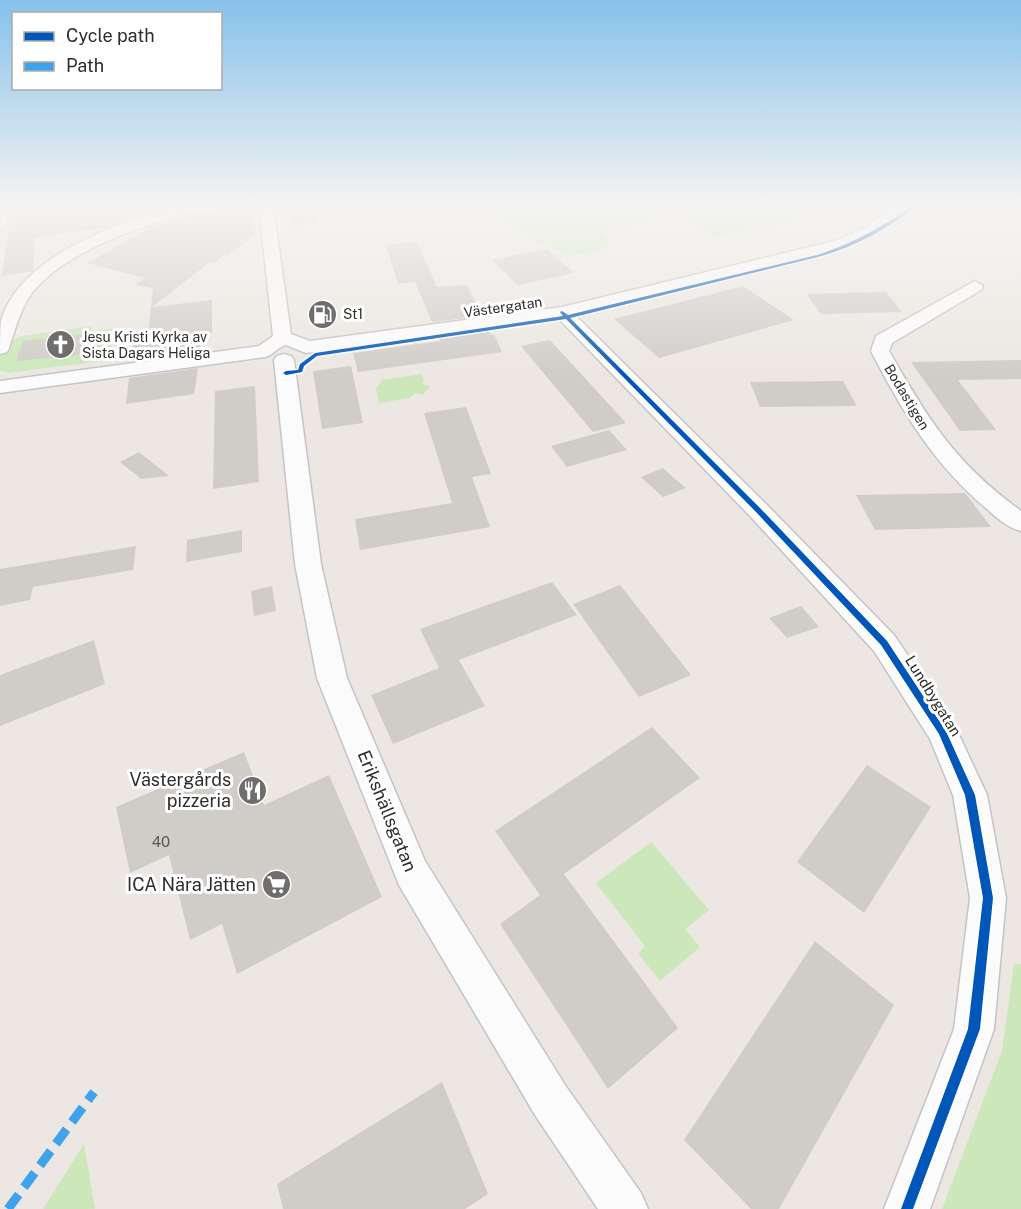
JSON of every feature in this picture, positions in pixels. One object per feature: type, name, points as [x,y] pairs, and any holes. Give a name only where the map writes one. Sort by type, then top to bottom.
[{"type":"street","points":[[0,348],[12,315],[32,282],[58,262]]},
{"type":"street","name":"Erikshällsgatan","points":[[273,262],[308,564],[332,678],[412,873],[550,1100],[625,1209]]},
{"type":"street","name":"Västergatan","points":[[0,387],[562,312],[764,262]]},
{"type":"street","name":"Bodastigen","points":[[975,286],[883,340],[880,351],[917,417],[939,448],[966,478],[1021,523]]},
{"type":"street","name":"Lundbygatan","points":[[562,312],[884,643],[942,732],[970,795],[988,898],[974,1029],[907,1209]]},
{"type":"green space","points":[[92,326],[92,331],[114,328],[110,360],[8,373],[0,370],[0,357],[4,344],[22,336]]},
{"type":"green space","points":[[422,374],[424,382],[422,384],[430,386],[423,395],[415,393],[410,398],[379,403],[376,389],[382,380]]},
{"type":"green space","points":[[651,842],[709,910],[685,929],[700,947],[660,981],[638,953],[645,946],[596,883]]},
{"type":"green space","points":[[1014,964],[1021,964],[1021,1209],[942,1209],[1002,1051]]},
{"type":"green space","points":[[84,1144],[95,1209],[43,1209]]},
{"type":"building","points":[[4,262],[34,262],[33,271],[2,276]]},
{"type":"building","points":[[209,262],[152,307],[212,300],[212,333],[201,334],[200,352],[131,361],[133,343],[140,342],[141,337],[148,336],[153,288],[135,285],[145,278],[87,263]]},
{"type":"building","points":[[391,262],[426,262],[437,287],[467,285],[482,316],[432,322],[415,282],[398,284]]},
{"type":"building","points":[[495,262],[562,262],[574,273],[518,285]]},
{"type":"building","points":[[743,286],[794,320],[659,358],[614,319]]},
{"type":"building","points":[[886,292],[902,312],[821,314],[807,294]]},
{"type":"building","points":[[488,330],[491,335],[494,334],[502,352],[358,372],[353,353],[440,341],[438,337]]},
{"type":"building","name":"Jesu Kristi Kyrka av Sista Dagars Heliga","points":[[104,332],[99,353],[16,361],[23,341]]},
{"type":"building","points":[[550,340],[626,423],[593,432],[521,346]]},
{"type":"building","points":[[1021,360],[1021,379],[958,380],[996,430],[960,431],[911,362]]},
{"type":"building","points":[[351,366],[363,423],[322,429],[313,371]]},
{"type":"building","points":[[198,368],[194,394],[126,404],[129,378]]},
{"type":"building","points":[[843,381],[857,406],[760,407],[750,382]]},
{"type":"building","points":[[255,386],[259,482],[213,489],[215,391]]},
{"type":"building","points":[[466,407],[491,474],[472,477],[490,527],[360,550],[355,519],[452,503],[424,413]]},
{"type":"building","points":[[609,430],[627,450],[567,467],[551,446]]},
{"type":"building","points":[[139,452],[169,476],[141,479],[120,462]]},
{"type":"building","points":[[663,468],[686,488],[663,497],[641,477]]},
{"type":"building","points":[[965,493],[991,527],[875,530],[856,495]]},
{"type":"building","points":[[242,530],[242,552],[186,562],[187,540]]},
{"type":"building","points":[[136,546],[133,570],[33,587],[30,600],[0,606],[0,569]]},
{"type":"building","points":[[552,582],[577,615],[459,660],[485,706],[393,744],[371,695],[439,668],[420,629]]},
{"type":"building","points":[[620,585],[691,675],[639,697],[573,604]]},
{"type":"building","points":[[272,586],[276,611],[254,616],[251,591]]},
{"type":"building","points":[[801,606],[819,627],[787,638],[769,618]]},
{"type":"building","points":[[94,640],[105,684],[0,726],[0,675]]},
{"type":"building","points":[[652,727],[700,778],[564,874],[678,1028],[608,1089],[500,924],[540,895],[495,831]]},
{"type":"building","name":"ICA Nära Jätten","points":[[244,752],[264,805],[329,775],[382,897],[237,974],[222,924],[190,940],[169,855],[130,873],[116,807]]},
{"type":"building","points":[[867,765],[931,807],[864,913],[797,862]]},
{"type":"building","points":[[815,941],[894,1005],[779,1209],[751,1209],[684,1140]]},
{"type":"building","points":[[442,1082],[488,1194],[465,1209],[283,1209],[277,1184]]},
{"type":"marked path","points":[[8,1209],[94,1092]]},
{"type":"cycle path","points":[[286,373],[300,371],[302,365],[315,355],[567,317],[792,262]]},
{"type":"cycle path","points":[[562,312],[758,510],[884,643],[942,732],[970,795],[988,898],[974,1029],[907,1209]]},
{"type":"place","name":"St1","points":[[322,314]]},
{"type":"place","name":"Jesu Kristi Kyrka av Sista Dagars Heliga","points":[[61,345]]},
{"type":"place","name":"Västergårds pizzeria","points":[[252,790]]},
{"type":"place","name":"ICA Nära Jätten","points":[[277,885]]}]
